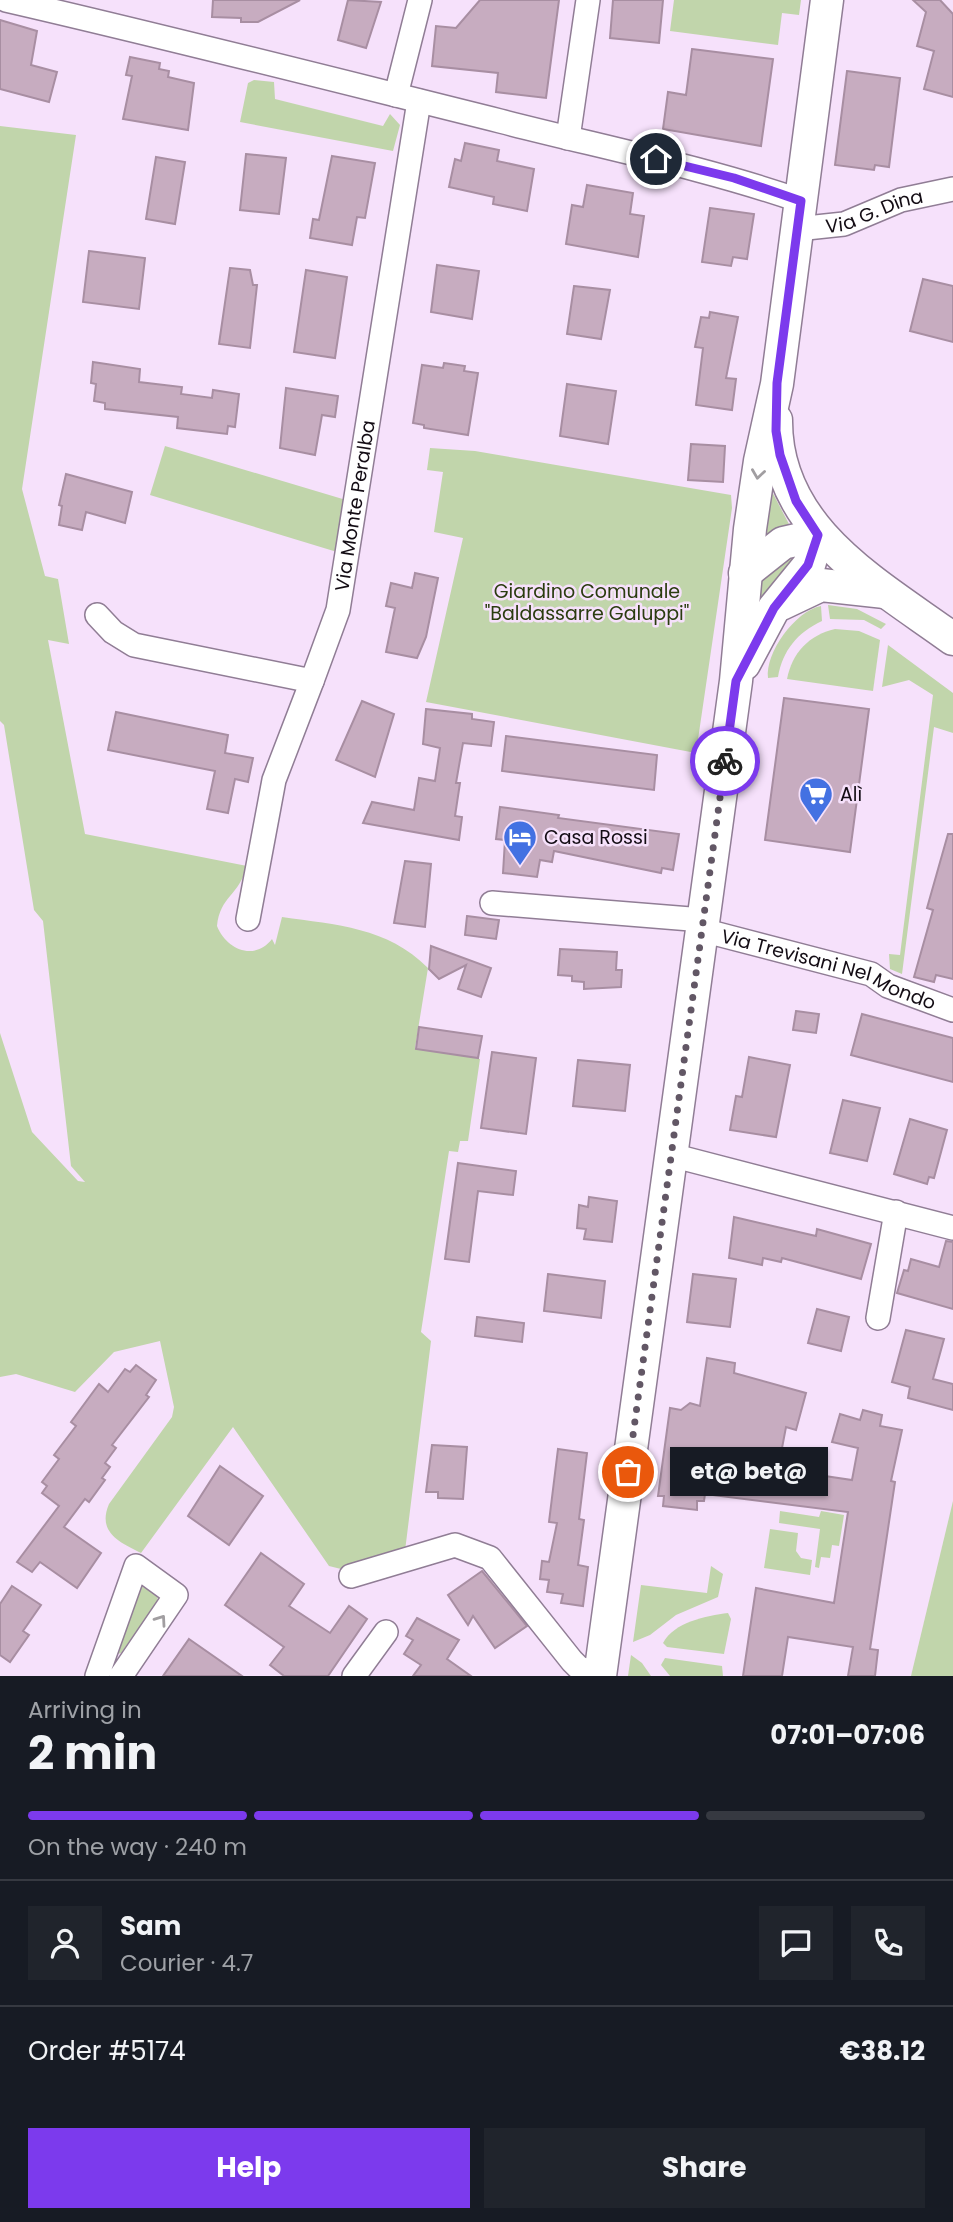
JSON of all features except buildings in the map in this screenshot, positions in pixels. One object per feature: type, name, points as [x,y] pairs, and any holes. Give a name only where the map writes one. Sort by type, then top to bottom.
[{"type":"street","points":[[6,0],[237,53],[396,95],[705,170],[799,215]]},
{"type":"street","points":[[396,95],[420,0]]},
{"type":"street","points":[[568,138],[588,0]]},
{"type":"street","points":[[351,1576],[455,1545],[490,1558],[572,1661],[579,1668],[600,1675],[736,681],[745,573],[760,461],[777,383],[827,0]]},
{"type":"street","name":"Via Monte Peralba","points":[[248,919],[274,780],[338,610],[419,100]]},
{"type":"street","name":"Via G. Dina","points":[[799,215],[844,224],[901,200],[953,188]]},
{"type":"street","points":[[777,383],[776,431],[780,455],[796,501],[818,535],[848,562],[953,639]]},
{"type":"street","points":[[745,573],[783,543],[818,535]]},
{"type":"street","points":[[736,681],[774,608],[808,565],[818,535]]},
{"type":"street","points":[[774,608],[797,594],[821,585],[890,593]]},
{"type":"street","points":[[97,615],[113,632],[134,645],[312,681]]},
{"type":"street","name":"Via Trevisani Nel Mondo","points":[[492,903],[703,925],[871,974],[888,986],[953,1010]]},
{"type":"street","points":[[671,1155],[953,1228]]},
{"type":"street","points":[[878,1318],[896,1212]]},
{"type":"street","points":[[97,1676],[136,1566],[176,1595],[121,1676]]},
{"type":"street","points":[[354,1676],[386,1632]]},
{"type":"green space","points":[[674,0],[801,0],[799,15],[782,13],[778,45],[670,31]]},
{"type":"green space","points":[[254,80],[274,82],[275,99],[383,126],[390,114],[400,125],[393,151],[240,122],[248,83]]},
{"type":"green space","points":[[0,126],[76,135],[22,489],[45,576],[58,579],[69,644],[48,640],[85,834],[247,866],[244,876],[222,908],[217,926],[227,941],[241,950],[257,950],[272,939],[275,945],[282,917],[360,930],[396,944],[428,968],[415,1048],[480,1059],[468,1141],[460,1141],[458,1152],[449,1151],[421,1332],[431,1341],[405,1551],[345,1570],[329,1566],[233,1427],[141,1553],[112,1535],[106,1522],[109,1504],[172,1417],[174,1407],[160,1341],[114,1352],[75,1392],[16,1374],[0,1377],[0,1033],[32,1132],[78,1181],[85,1182],[71,1166],[43,921],[34,910],[4,725],[0,721]]},
{"type":"green space","points":[[165,446],[346,500],[337,552],[150,495]]},
{"type":"green space","name":"Giardino Comunale \"Baldassarre Galuppi\"","points":[[430,448],[475,451],[731,495],[732,508],[696,753],[426,702],[463,538],[434,532],[443,472],[427,470]]},
{"type":"green space","points":[[766,480],[791,528],[763,545]]},
{"type":"green space","points":[[800,552],[747,618],[762,571]]},
{"type":"green space","points":[[828,605],[857,609],[886,624],[881,629],[864,620],[830,619]]},
{"type":"green space","points":[[821,606],[822,621],[792,643],[783,659],[778,677],[768,678],[771,657],[792,624]]},
{"type":"green space","points":[[835,629],[859,631],[880,640],[873,691],[787,679],[793,661],[803,646],[817,636]]},
{"type":"green space","points":[[888,645],[953,693],[953,733],[934,727],[902,974],[890,969],[889,954],[900,955],[933,695],[909,680],[882,687]]},
{"type":"green space","points":[[953,1501],[953,1676],[911,1676]]},
{"type":"green space","points":[[780,1511],[819,1517],[821,1511],[844,1515],[839,1546],[832,1545],[830,1558],[821,1557],[819,1568],[815,1567],[820,1529],[779,1523]]},
{"type":"green space","points":[[770,1529],[798,1533],[796,1551],[801,1558],[812,1560],[810,1575],[764,1568]]},
{"type":"green space","points":[[711,1566],[723,1574],[718,1597],[676,1615],[650,1635],[633,1642],[641,1585],[707,1593]]},
{"type":"green space","points":[[141,1586],[158,1595],[157,1603],[121,1653],[113,1655],[137,1589]]},
{"type":"green space","points":[[728,1613],[731,1619],[724,1654],[667,1647],[663,1643],[683,1625],[701,1618]]},
{"type":"green space","points":[[631,1655],[642,1663],[651,1676],[628,1676]]},
{"type":"green space","points":[[665,1658],[722,1666],[723,1676],[670,1676],[661,1665]]},
{"type":"way so far","points":[[628,1472],[725,761]]},
{"type":"place","name":"Alì","points":[[816,824]]},
{"type":"place","name":"Casa Rossi","points":[[520,867]]},
{"type":"place","name":"et@ bet@","points":[[628,1472]]},
{"type":"route","points":[[656,159],[734,178],[801,201],[777,383],[776,431],[780,455],[796,501],[818,535],[816,551],[762,626],[736,681],[725,761]]}]
